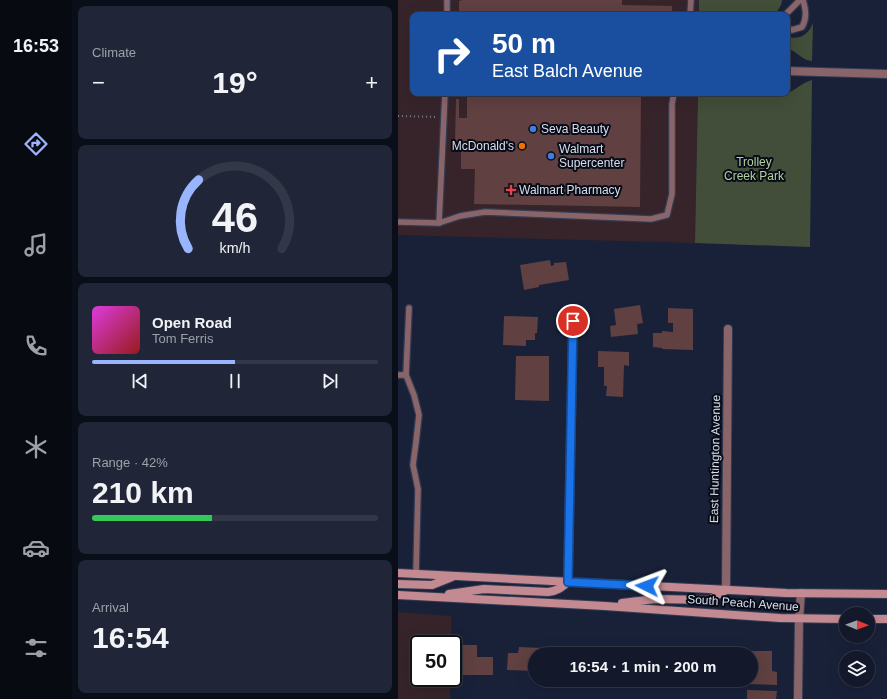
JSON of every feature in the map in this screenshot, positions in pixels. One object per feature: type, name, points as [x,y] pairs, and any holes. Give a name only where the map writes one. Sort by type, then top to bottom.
[{"type":"main road","name":"South Peach Avenue","points":[[398,573],[726,590],[887,594]]},
{"type":"main road","points":[[398,584],[432,586],[454,576]]},
{"type":"main road","points":[[432,596],[484,589],[556,591],[568,582]]},
{"type":"main road","points":[[605,606],[655,598],[709,600],[726,590]]},
{"type":"main road","name":"South Peach Avenue","points":[[398,595],[605,606],[772,618],[839,619]]},
{"type":"main road","points":[[875,619],[887,619]]},
{"type":"street","points":[[790,71],[887,74]]},
{"type":"street","points":[[568,582],[573,321]]},
{"type":"street","name":"East Huntington Avenue","points":[[726,590],[728,329]]},
{"type":"street","points":[[798,699],[798,619],[800,593]]},
{"type":"lane","points":[[447,0],[447,12]]},
{"type":"lane","points":[[690,12],[691,0]]},
{"type":"lane","points":[[788,12],[800,0]]},
{"type":"lane","points":[[790,29],[802,27],[805,22],[806,12],[803,0]]},
{"type":"lane","points":[[439,223],[445,96]]},
{"type":"lane","points":[[398,222],[439,223],[460,216],[485,212],[651,219],[667,215],[672,194],[672,104],[673,96]]},
{"type":"lane","points":[[409,308],[406,375],[414,395],[419,415],[413,465],[418,489],[416,574]]},
{"type":"lane","points":[[398,375],[406,375]]},
{"type":"path","points":[[398,116],[444,118]]},
{"type":"shaded area","points":[[398,0],[699,0],[699,12],[410,12],[410,96],[698,96],[695,243],[398,235]]},
{"type":"shaded area","points":[[398,612],[451,616],[451,635],[410,635],[410,687],[450,687],[450,699],[398,699]]},
{"type":"green space","points":[[699,0],[782,0],[777,12],[699,12]]},
{"type":"green space","points":[[813,23],[812,61],[805,59],[790,49],[790,38],[803,36],[809,31]]},
{"type":"green space","name":"Trolley Creek Park","points":[[812,80],[810,247],[695,243],[698,96],[790,96],[790,92]]},
{"type":"building","points":[[622,0],[622,5],[672,6],[672,12],[459,12],[459,1]]},
{"type":"building","name":"Walmart Supercenter","points":[[467,96],[641,96],[640,207],[474,204],[475,169],[461,169],[461,143],[455,142],[456,99],[459,99],[459,118],[467,118]]},
{"type":"building","points":[[550,260],[551,266],[554,265],[554,263],[566,262],[569,280],[539,285],[539,287],[524,290],[520,265]]},
{"type":"building","points":[[640,305],[643,323],[637,324],[638,334],[611,337],[610,326],[616,325],[614,309]]},
{"type":"building","points":[[668,308],[693,309],[693,350],[662,349],[653,347],[653,333],[662,333],[662,331],[673,332],[673,323],[668,323]]},
{"type":"building","points":[[504,316],[538,317],[535,340],[526,340],[526,346],[503,345]]},
{"type":"building","points":[[598,351],[629,352],[629,366],[624,365],[623,397],[606,396],[607,386],[604,386],[604,367],[598,367]]},
{"type":"building","points":[[516,356],[549,356],[549,401],[515,400]]},
{"type":"building","points":[[462,645],[477,645],[477,657],[493,657],[493,675],[462,675]]},
{"type":"building","points":[[519,647],[528,647],[528,671],[507,670],[508,653],[518,653]]},
{"type":"building","points":[[758,651],[772,651],[772,671],[777,672],[777,685],[758,684]]},
{"type":"building","points":[[747,690],[777,691],[776,699],[747,699]]},
{"type":"place","name":"Seva Beauty","points":[[533,129]]},
{"type":"place","name":"McDonald's","points":[[522,146]]},
{"type":"place","name":"Walmart Supercenter","points":[[551,156]]},
{"type":"place","name":"Walmart Pharmacy","points":[[511,190]]},
{"type":"route","points":[[573,321],[568,582],[647,586]]}]
